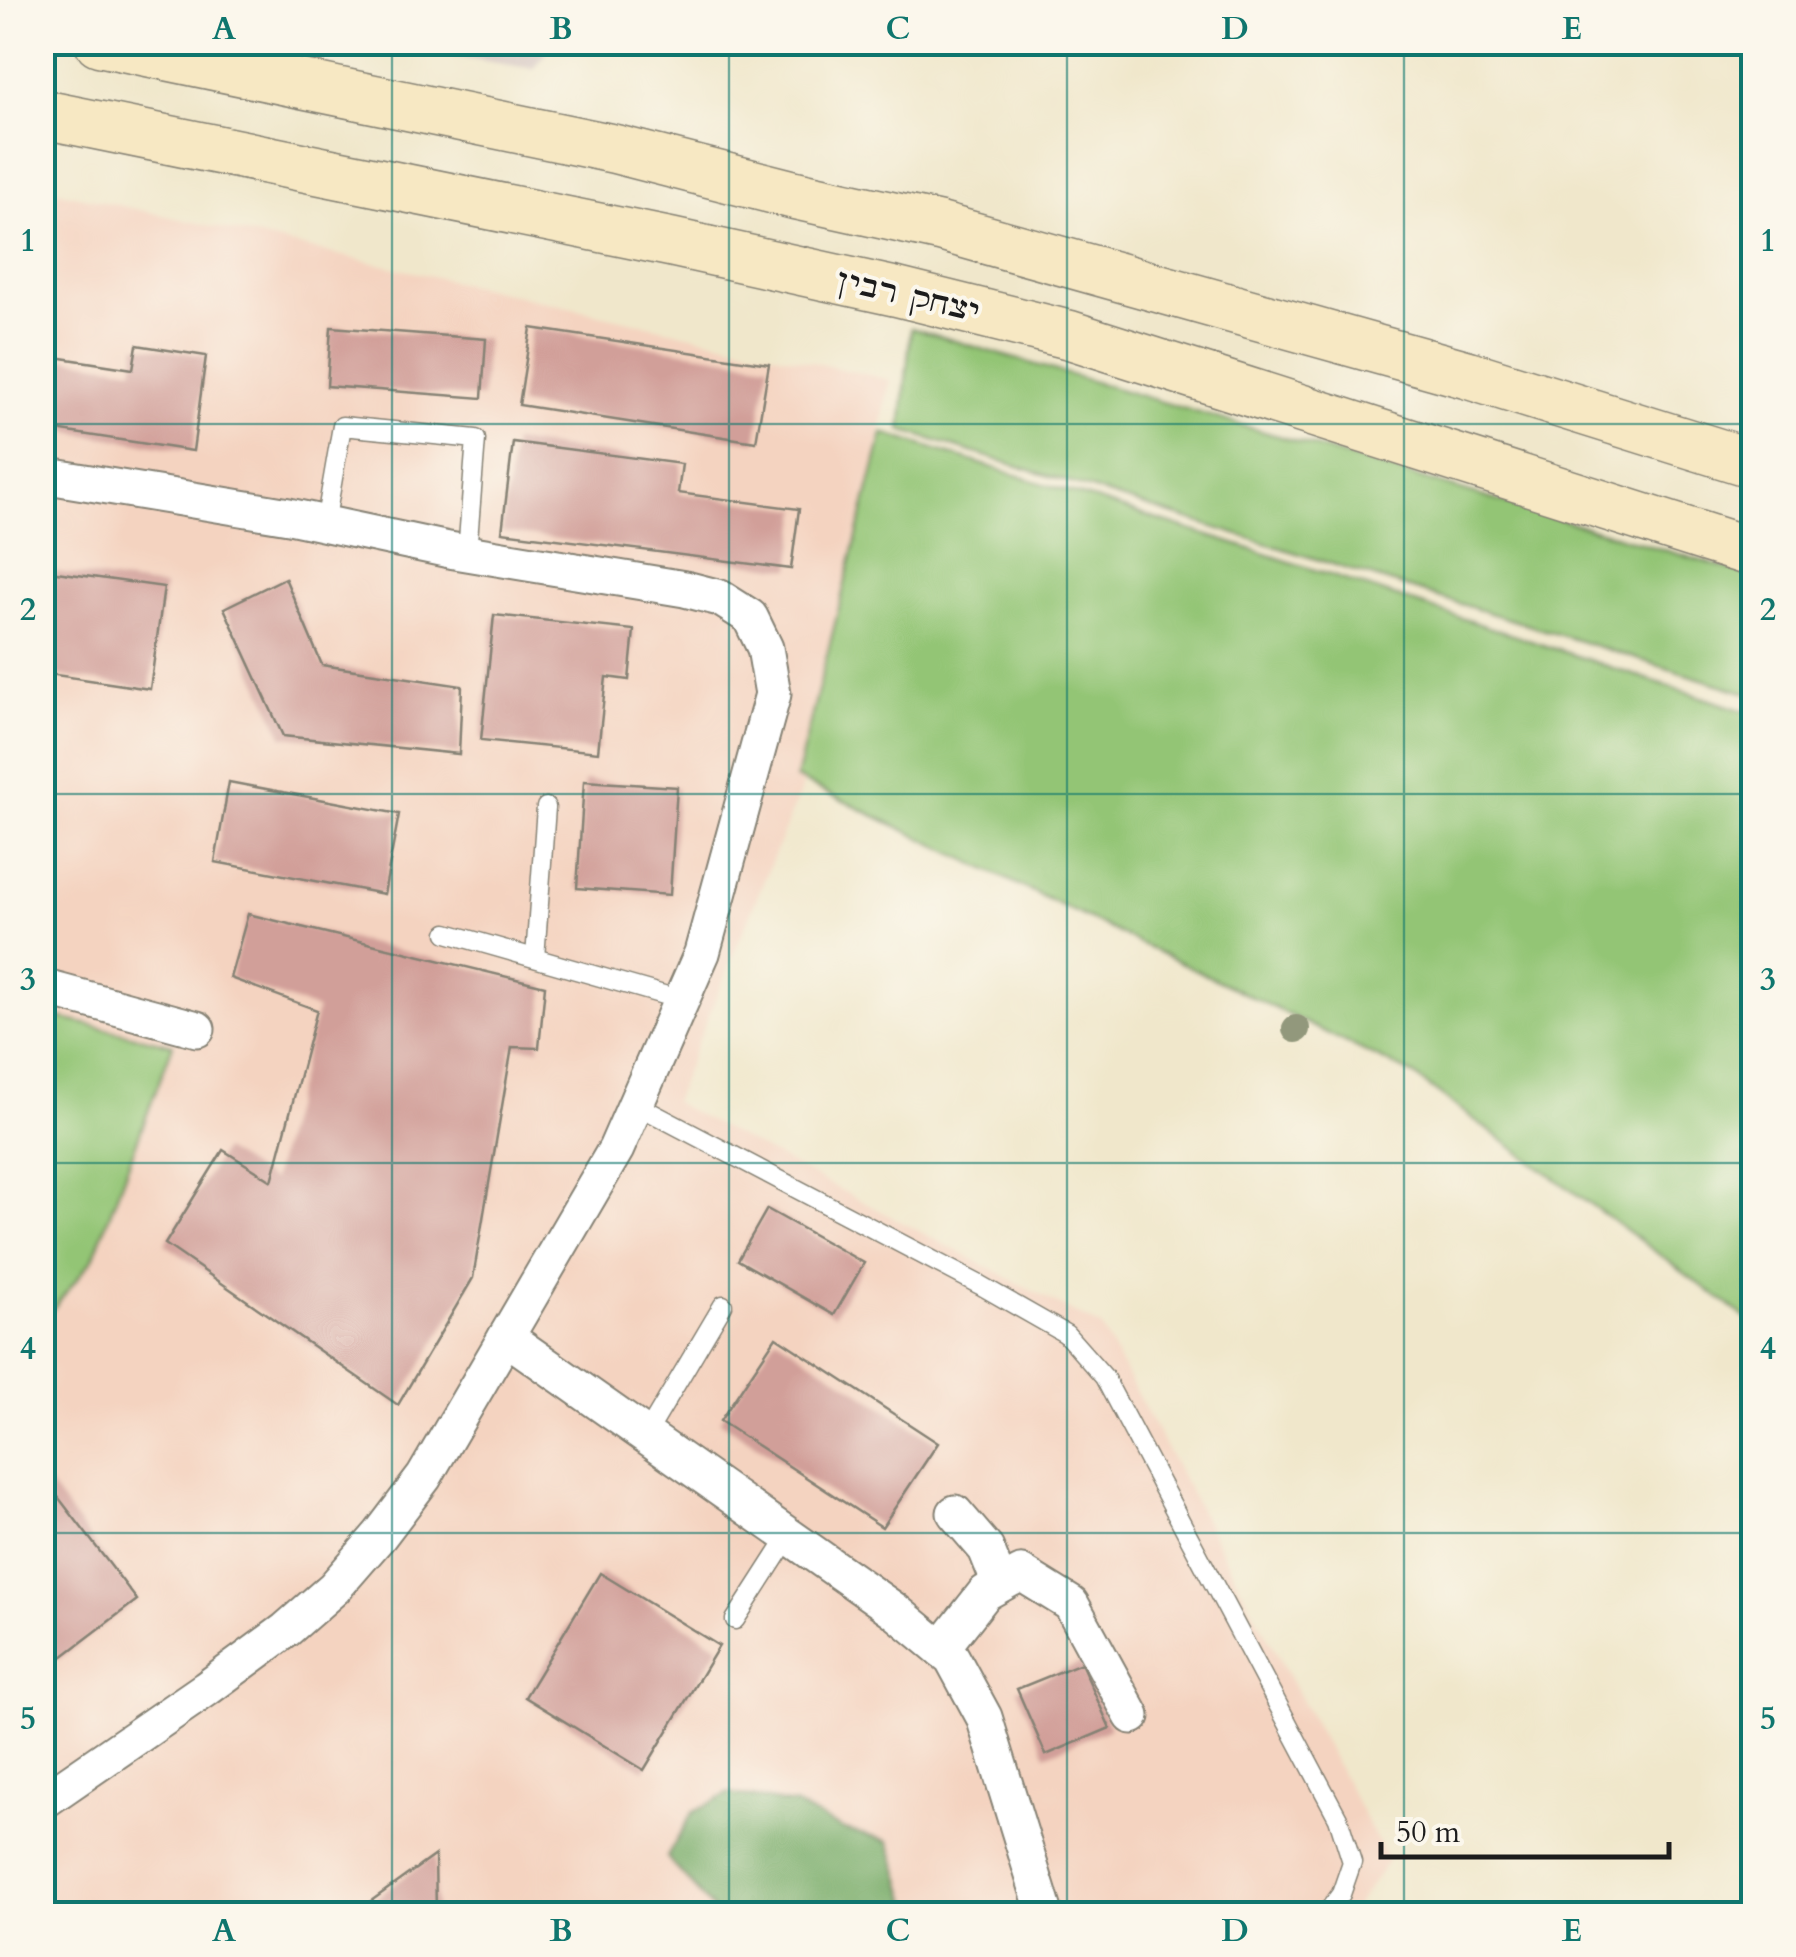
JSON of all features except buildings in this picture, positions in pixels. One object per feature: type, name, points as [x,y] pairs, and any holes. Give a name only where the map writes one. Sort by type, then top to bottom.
[{"type":"main road","points":[[99,42],[615,149],[795,196],[940,228],[1469,375],[1754,464]]},
{"type":"main road","name":"יצחק רבין","points":[[42,114],[670,242],[1070,335],[1754,553]]},
{"type":"street","points":[[153,42],[203,64]]},
{"type":"street","points":[[42,475],[467,553],[684,588],[720,598],[750,617],[765,648],[772,694],[702,953],[616,1149],[424,1477],[334,1588],[286,1630],[42,1802]]},
{"type":"street","points":[[42,987],[197,1029]]},
{"type":"street","points":[[506,1338],[894,1610],[952,1658],[984,1717],[1045,1914]]},
{"type":"street","points":[[955,1513],[986,1549],[1000,1584]]},
{"type":"street","points":[[941,1649],[985,1593],[1020,1573],[1071,1604],[1132,1716]]},
{"type":"lane","points":[[325,524],[342,426],[476,439],[467,553]]},
{"type":"lane","points":[[535,958],[546,807]]},
{"type":"lane","points":[[448,933],[681,1000]]},
{"type":"lane","points":[[635,1104],[1066,1334],[1104,1376],[1338,1818],[1352,1862],[1342,1894],[1326,1914]]},
{"type":"lane","points":[[646,1435],[723,1305]]},
{"type":"lane","points":[[734,1620],[789,1536]]},
{"type":"shaded area","points":[[377,43],[553,43],[534,69]]},
{"type":"shaded area","points":[[43,188],[890,380],[825,731],[673,1102],[1101,1327],[1388,1861],[1350,1914],[43,1914]]},
{"type":"green space","points":[[911,328],[1753,576],[1753,695],[901,430]]},
{"type":"green space","points":[[883,433],[1753,714],[1753,1323],[1412,1074],[796,778]]},
{"type":"green space","points":[[43,1014],[173,1045],[93,1259],[43,1321]]},
{"type":"green space","points":[[729,1793],[795,1805],[845,1830],[889,1841],[912,1914],[717,1914],[667,1857],[692,1813]]}]
